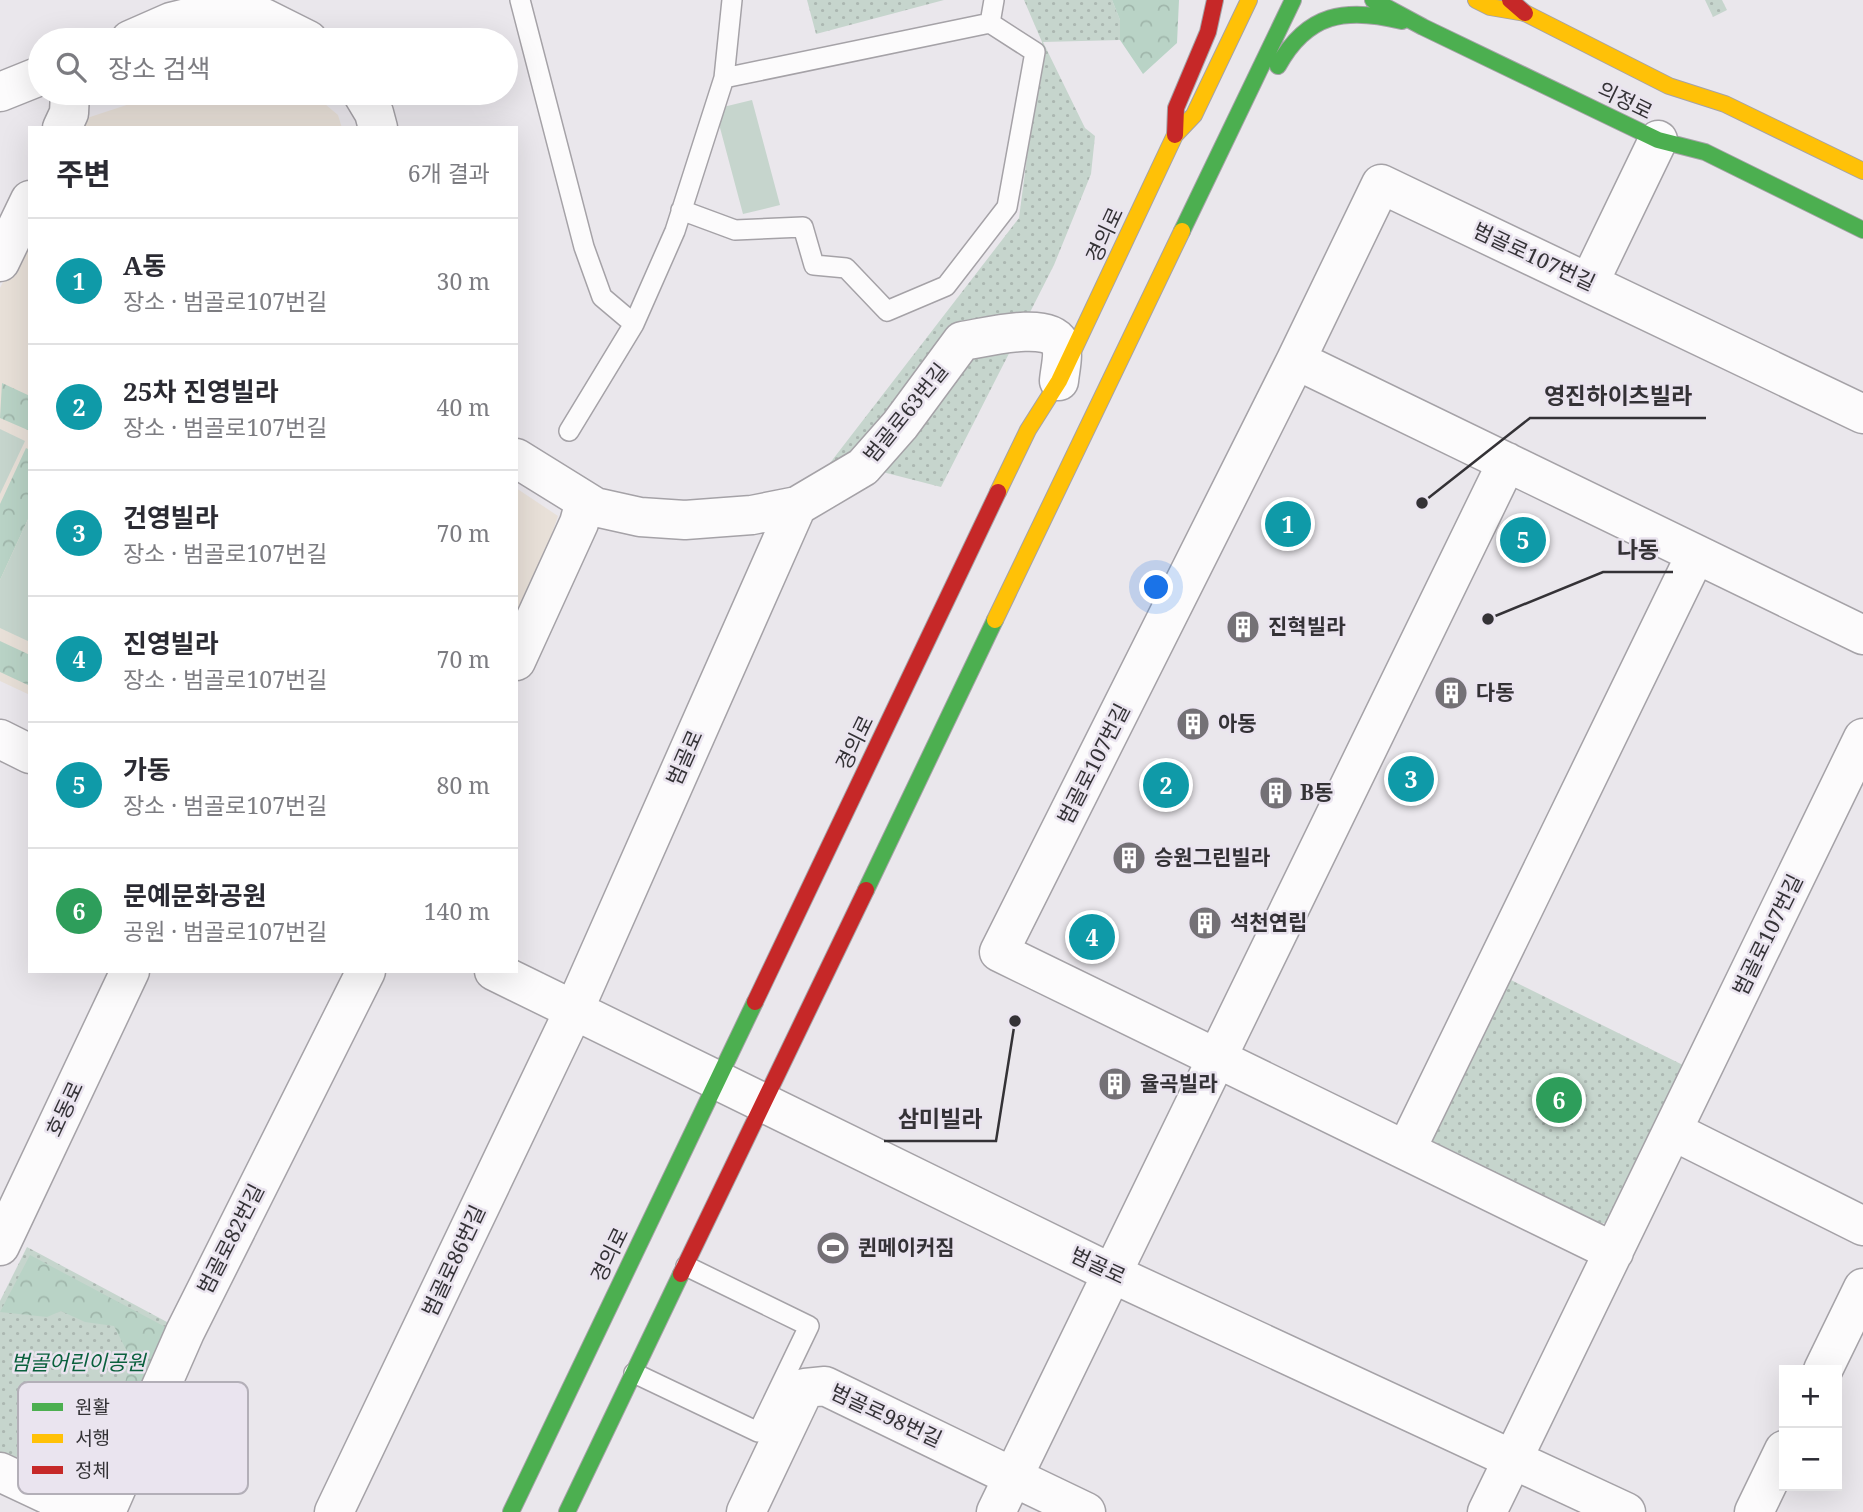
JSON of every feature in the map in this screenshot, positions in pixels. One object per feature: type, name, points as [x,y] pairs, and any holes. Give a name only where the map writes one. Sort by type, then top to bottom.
[{"type":"main road","points":[[1175,135],[1176,108],[1208,32],[1215,0]]},
{"type":"main road","name":"경의로","points":[[511,1512],[1028,430],[1059,381],[1175,135],[1194,115],[1249,0]]},
{"type":"main road","points":[[567,1512],[1293,0]]},
{"type":"main road","name":"의정로","points":[[1373,0],[1423,27],[1658,140],[1705,152],[1863,230]]},
{"type":"main road","name":"의정로","points":[[1476,0],[1490,6],[1525,13],[1669,86],[1725,104],[1863,172]]},
{"type":"main road","points":[[1510,0],[1525,13]]},
{"type":"main road","points":[[1226,139],[1296,38],[1310,27],[1339,16],[1369,14],[1423,27]]},
{"type":"street","points":[[157,28],[187,18],[264,18],[284,28]]},
{"type":"street","points":[[0,92],[28,81]]},
{"type":"street","points":[[63,126],[69,105]]},
{"type":"street","points":[[369,105],[377,126]]},
{"type":"street","points":[[1589,283],[1658,140]]},
{"type":"street","name":"범골로107번길","points":[[1615,1252],[999,952],[1296,360],[1381,184],[1863,414]]},
{"type":"street","points":[[0,262],[28,204]]},
{"type":"street","name":"범골로63번길","points":[[518,459],[595,507],[640,517],[685,520],[752,515],[797,506],[863,467],[900,425],[962,341],[1037,330],[1049,333],[1058,340],[1062,349],[1059,381]]},
{"type":"street","points":[[1296,360],[1863,635]]},
{"type":"street","points":[[996,1512],[1507,462]]},
{"type":"street","points":[[518,657],[579,523],[584,501]]},
{"type":"street","name":"범골로","points":[[574,1010],[797,506]]},
{"type":"street","points":[[1406,1150],[1696,554]]},
{"type":"street","name":"범골로107번길","points":[[1487,1512],[1863,738]]},
{"type":"street","name":"호동로","points":[[0,1246],[129,973]]},
{"type":"street","name":"범골로82번길","points":[[163,1382],[185,1332],[365,973]]},
{"type":"street","name":"범골로","points":[[498,973],[1113,1274],[1626,1512]]},
{"type":"street","name":"범골로86번길","points":[[334,1512],[574,1010]]},
{"type":"street","points":[[1673,1131],[1863,1226]]},
{"type":"street","points":[[1825,1365],[1863,1288]]},
{"type":"street","name":"범골로98번길","points":[[746,1512],[805,1388],[825,1386],[1086,1512]]},
{"type":"street","points":[[1754,1512],[1779,1460]]},
{"type":"street","points":[[0,1472],[18,1480]]},
{"type":"street","points":[[47,1494],[85,1512]]},
{"type":"street","name":"범골로82번길","points":[[106,1512],[114,1494]]},
{"type":"lane","points":[[520,0],[584,247],[602,298],[634,324]]},
{"type":"lane","points":[[569,431],[634,324],[681,210],[724,78],[732,0]]},
{"type":"lane","points":[[990,23],[994,0]]},
{"type":"lane","points":[[681,210],[735,230],[803,227],[814,265],[846,268],[887,311],[946,286],[1007,207],[1035,52],[990,23],[724,78]]},
{"type":"lane","points":[[634,1373],[758,1432],[809,1325],[686,1266]]},
{"type":"shaded area","points":[[127,105],[326,105],[338,115],[341,126],[80,126],[84,119]]},
{"type":"shaded area","points":[[28,232],[28,694],[0,681],[0,288]]},
{"type":"shaded area","points":[[518,489],[558,516],[518,634]]},
{"type":"green space","points":[[807,0],[944,0],[816,34]]},
{"type":"green space","points":[[1024,0],[1112,0],[1120,20],[1120,40],[1043,42],[1085,128],[1095,136],[1091,174],[1054,265],[941,487],[863,467],[830,463],[1019,218],[1042,42]]},
{"type":"green space","points":[[1112,0],[1179,0],[1177,43],[1143,74],[1120,40],[1120,20]]},
{"type":"green space","points":[[1705,0],[1722,0],[1727,10],[1713,17]]},
{"type":"green space","points":[[752,100],[780,205],[743,214],[715,109]]},
{"type":"green space","points":[[2,383],[28,395],[28,430],[0,418]]},
{"type":"green space","points":[[0,429],[25,441],[0,494]]},
{"type":"green space","points":[[26,448],[28,519],[0,580],[0,504]]},
{"type":"green space","points":[[28,519],[28,641],[0,628],[0,580]]},
{"type":"green space","points":[[0,641],[28,654],[28,685],[0,672]]},
{"type":"green space","points":[[1505,977],[1689,1068],[1613,1221],[1596,1225],[1435,1147],[1428,1132]]},
{"type":"green space","name":"범골어린이공원","points":[[27,1247],[180,1329],[156,1382],[18,1382],[18,1461],[0,1452],[0,1301]]},
{"type":"green space","points":[[30,1255],[171,1330],[151,1382],[125,1382],[131,1359],[114,1326],[85,1322],[61,1311],[47,1317],[0,1312]]},
{"type":"green space","name":"범골어린이공원","points":[[86,1494],[106,1494],[102,1502]]},
{"type":"traffic: fast","points":[[1182,231],[1293,0]]},
{"type":"traffic: fast","points":[[1373,0],[1423,27],[1658,140],[1705,152],[1863,230]]},
{"type":"traffic: fast","points":[[1278,66],[1289,48],[1302,35],[1330,18],[1363,15],[1402,21]]},
{"type":"traffic: fast","points":[[866,890],[995,620]]},
{"type":"traffic: fast","points":[[511,1512],[755,1002]]},
{"type":"traffic: fast","points":[[567,1512],[681,1274]]},
{"type":"traffic: slow","points":[[998,492],[1028,430],[1059,381],[1175,135],[1194,115],[1249,0]]},
{"type":"traffic: slow","points":[[1476,0],[1490,7],[1525,13],[1669,86],[1725,104],[1863,171]]},
{"type":"traffic: slow","points":[[995,620],[1182,231]]},
{"type":"traffic: jam","points":[[1175,135],[1176,108],[1208,32],[1215,0]]},
{"type":"traffic: jam","points":[[1510,0],[1525,13]]},
{"type":"traffic: jam","points":[[755,1002],[998,492]]},
{"type":"traffic: jam","points":[[681,1274],[866,890]]},
{"type":"place","name":"영진하이츠빌라","points":[[1422,503]]},
{"type":"place","name":"A동","points":[[1288,524]]},
{"type":"place","name":"가동","points":[[1523,540]]},
{"type":"place","name":"나동","points":[[1488,619]]},
{"type":"place","name":"진혁빌라","points":[[1243,627]]},
{"type":"place","name":"다동","points":[[1451,693]]},
{"type":"place","name":"아동","points":[[1193,724]]},
{"type":"place","name":"건영빌라","points":[[1411,779]]},
{"type":"place","name":"25차 진영빌라","points":[[1166,785]]},
{"type":"place","name":"B동","points":[[1276,793]]},
{"type":"place","name":"승원그린빌라","points":[[1129,858]]},
{"type":"place","name":"석천연립","points":[[1205,923]]},
{"type":"place","name":"진영빌라","points":[[1092,937]]},
{"type":"place","name":"삼미빌라","points":[[1015,1021]]},
{"type":"place","name":"율곡빌라","points":[[1115,1084]]},
{"type":"place","name":"문예문화공원","points":[[1559,1100]]},
{"type":"place","name":"퀸메이커짐","points":[[833,1248]]}]
